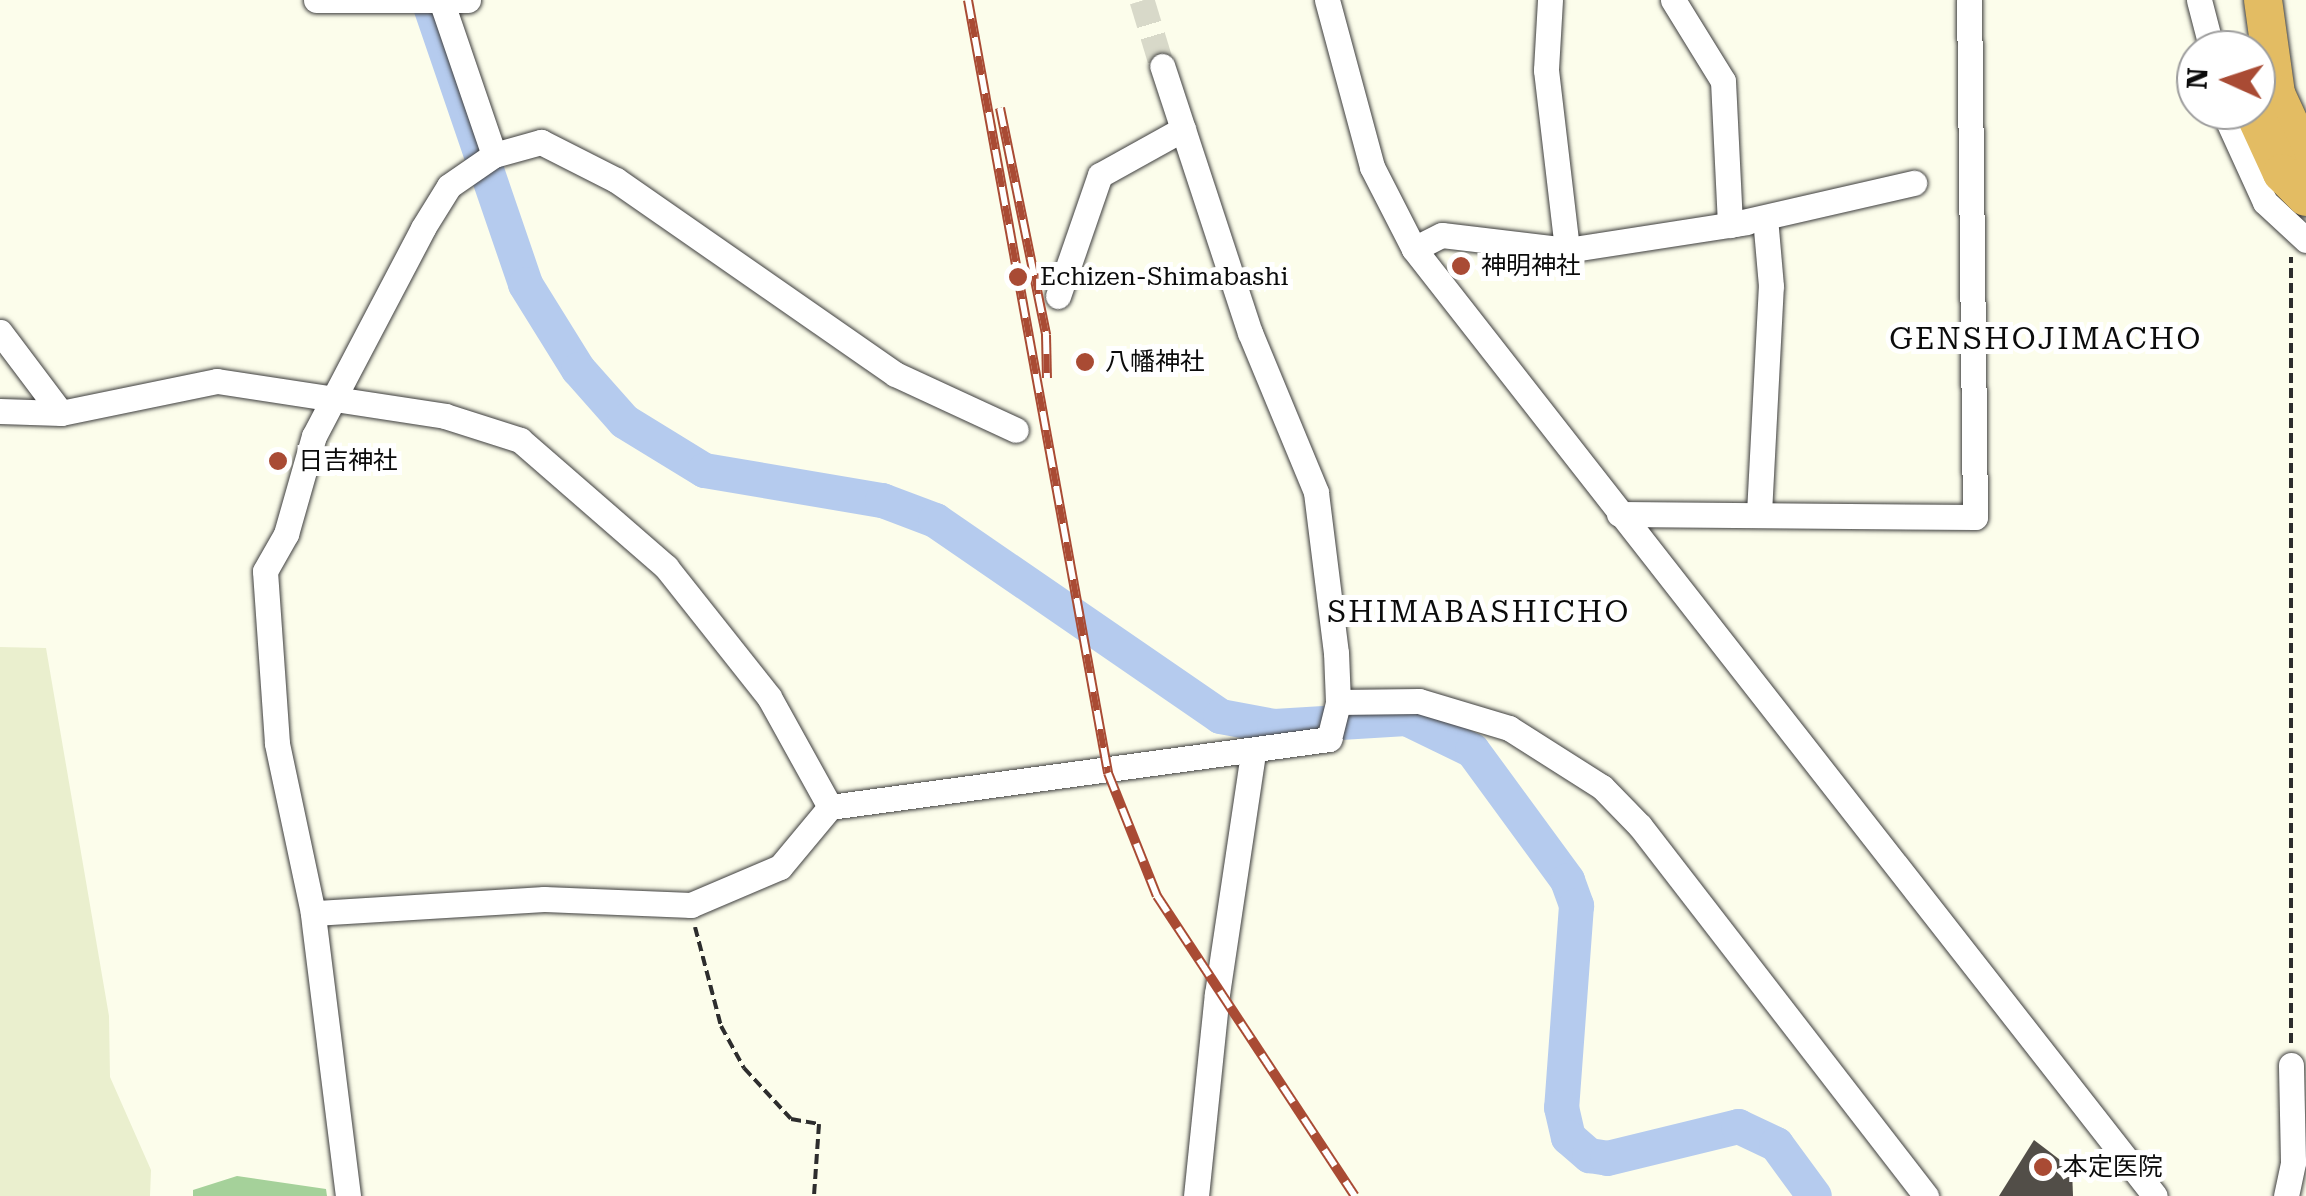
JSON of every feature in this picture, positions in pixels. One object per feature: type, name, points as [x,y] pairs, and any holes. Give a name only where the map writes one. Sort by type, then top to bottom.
[{"type":"highway","points":[[2239,0],[2241,30]]},
{"type":"highway","points":[[2263,0],[2276,94],[2306,159]]},
{"type":"highway","points":[[2262,130],[2282,173],[2306,197]]},
{"type":"street","points":[[316,0],[468,0]]},
{"type":"street","points":[[442,0],[486,160]]},
{"type":"street","points":[[1327,0],[1372,167],[1414,249],[2155,1196]]},
{"type":"street","points":[[1550,0],[1546,70],[1567,250]]},
{"type":"street","points":[[1673,0],[1722,81],[1730,224]]},
{"type":"street","points":[[1619,514],[1975,517],[1970,0]]},
{"type":"street","points":[[2199,0],[2207,30]]},
{"type":"street","points":[[313,913],[544,899],[691,905],[780,867],[830,808],[1254,754],[1330,739],[1335,714],[1327,548],[1316,492],[1250,333],[1162,66]]},
{"type":"street","points":[[1058,296],[1100,175],[1183,129]]},
{"type":"street","points":[[2230,130],[2243,166],[2298,236]]},
{"type":"street","points":[[348,1196],[313,913],[277,743],[264,571],[286,534],[314,436],[449,186],[486,160],[541,142],[616,180],[895,374],[1016,430]]},
{"type":"street","points":[[1414,249],[1442,235],[1567,250],[1765,218],[1914,183]]},
{"type":"street","points":[[1759,513],[1771,286],[1765,218]]},
{"type":"street","points":[[0,332],[61,414]]},
{"type":"street","points":[[0,411],[61,414],[217,382],[334,398],[492,428],[542,456],[666,567],[768,698],[830,808]]},
{"type":"street","points":[[1335,714],[1419,701],[1509,728],[1602,787],[1640,826],[1926,1196]]},
{"type":"street","points":[[1196,1196],[1217,994],[1254,754]]},
{"type":"street","points":[[2286,1196],[2293,1162],[2291,1065]]},
{"type":"path","points":[[2291,1065],[2298,236]]},
{"type":"path","points":[[691,905],[721,1026],[744,1068],[791,1120],[819,1124],[814,1196]]},
{"type":"green space","points":[[0,647],[46,648],[109,1016],[110,1077],[151,1170],[150,1196],[0,1196]]},
{"type":"green space","points":[[237,1176],[326,1189],[327,1196],[193,1196],[193,1190]]},
{"type":"building","name":"本定医院","points":[[2034,1140],[2072,1169],[2073,1196],[1999,1196]]},
{"type":"waterway","points":[[428,0],[525,284],[578,369],[624,421],[704,470],[882,500],[935,520],[1220,716],[1274,726],[1406,718],[1472,750],[1567,880],[1576,905],[1561,1107],[1568,1137],[1589,1155],[1607,1158],[1738,1126],[1776,1144],[1814,1196]]},
{"type":"tunnel","points":[[1142,0],[1162,66]]},
{"type":"railway","points":[[968,0],[1108,773],[1157,896],[1355,1196]]},
{"type":"railway","points":[[1000,108],[1046,335],[1047,378]]},
{"type":"place","name":"神明神社","points":[[1461,266]]},
{"type":"place","name":"Echizen-Shimabashi","points":[[1018,277]]},
{"type":"place","name":"八幡神社","points":[[1085,362]]},
{"type":"place","name":"日吉神社","points":[[278,461]]},
{"type":"place","name":"本定医院","points":[[2043,1167]]},
{"type":"district","name":"GENSHOJIMACHO","points":[[2046,339]]},
{"type":"district","name":"SHIMABASHICHO","points":[[1479,612]]}]
